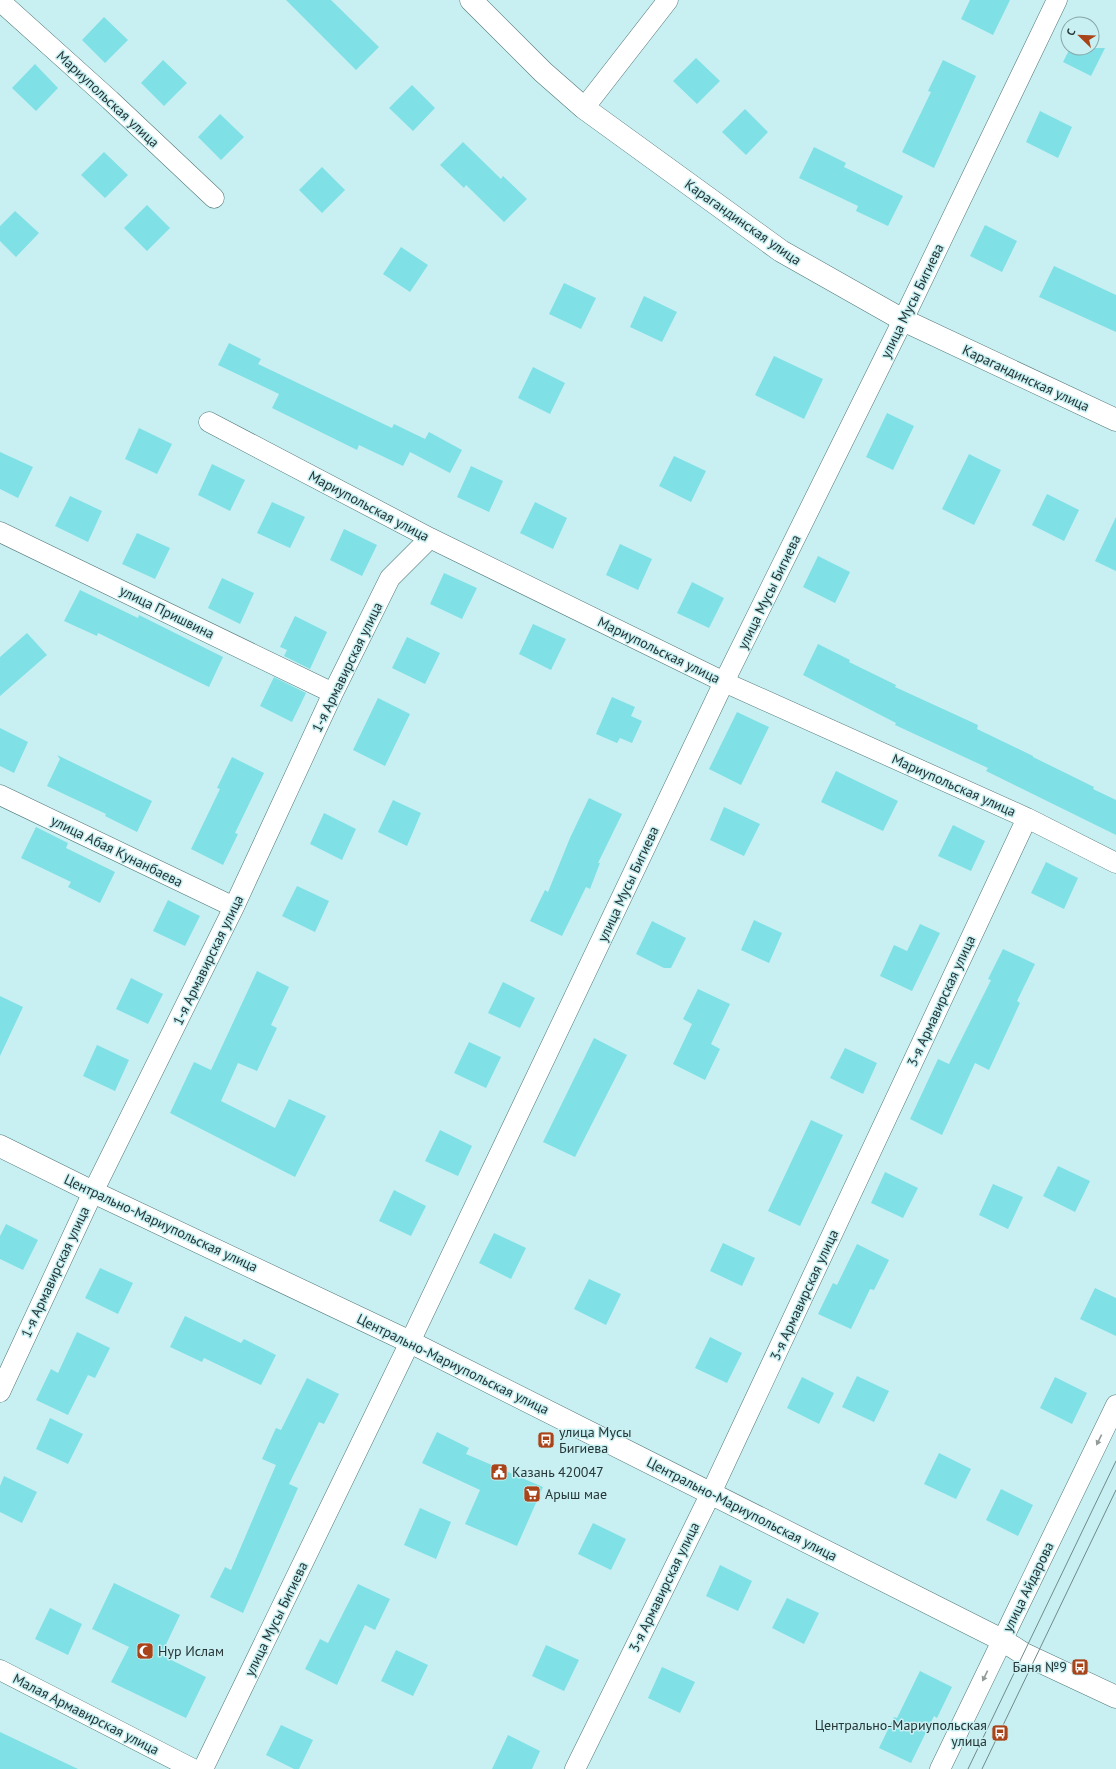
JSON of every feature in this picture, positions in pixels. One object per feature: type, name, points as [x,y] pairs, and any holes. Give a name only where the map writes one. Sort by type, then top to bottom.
[{"type":"street","name":"Карагандинская улица","points":[[471,0],[543,72],[584,108],[781,251],[903,320],[1116,420]]},
{"type":"street","points":[[584,108],[668,0]]},
{"type":"street","name":"улица Мусы Бигиева","points":[[203,1769],[410,1342],[724,682],[903,320],[1057,0]]},
{"type":"street","name":"Мариупольская улица","points":[[0,1],[110,100],[214,198]]},
{"type":"street","name":"Мариупольская улица","points":[[209,422],[430,538],[724,682],[1027,818],[1116,863]]},
{"type":"street","name":"улица Пришвина","points":[[0,532],[333,693]]},
{"type":"street","name":"1-я Армавирская улица","points":[[0,1392],[93,1192],[234,907],[333,693],[390,578],[430,538]]},
{"type":"street","name":"улица Абая Кунанбаева","points":[[0,795],[234,907]]},
{"type":"street","name":"3-я Армавирская улица","points":[[575,1769],[711,1493],[1027,818]]},
{"type":"street","name":"Центрально-Мариупольская улица","points":[[0,1146],[93,1192],[410,1342],[1002,1640],[1024,1654],[1116,1697]]},
{"type":"street","name":"улица Айдарова","points":[[940,1769],[1116,1405]]},
{"type":"street","name":"Малая Армавирская улица","points":[[0,1670],[193,1769]]},
{"type":"building","points":[[286,0],[331,0],[379,47],[356,70]]},
{"type":"building","points":[[970,0],[1010,0],[993,35],[961,19]]},
{"type":"building","points":[[104,17],[128,40],[105,63],[82,40]]},
{"type":"building","points":[[1100,48],[1105,48],[1091,76],[1063,62],[1066,56],[1100,56]]},
{"type":"building","points":[[696,58],[720,81],[697,104],[673,81]]},
{"type":"building","points":[[163,60],[187,83],[164,106],[141,83]]},
{"type":"building","points":[[943,60],[976,76],[934,168],[902,152],[931,92],[928,91]]},
{"type":"building","points":[[35,64],[58,88],[36,111],[12,88]]},
{"type":"building","points":[[412,85],[435,108],[413,131],[389,108]]},
{"type":"building","points":[[745,109],[768,132],[746,155],[722,132]]},
{"type":"building","points":[[1040,111],[1072,127],[1058,158],[1026,142]]},
{"type":"building","points":[[220,114],[244,137],[221,160],[198,137]]},
{"type":"building","points":[[463,142],[501,179],[503,176],[527,199],[504,222],[466,185],[464,188],[440,165]]},
{"type":"building","points":[[814,147],[846,163],[844,167],[903,196],[888,226],[856,211],[858,206],[799,178]]},
{"type":"building","points":[[104,152],[128,175],[105,198],[81,175]]},
{"type":"building","points":[[322,167],[345,190],[322,213],[299,190]]},
{"type":"building","points":[[147,205],[170,228],[147,251],[124,228]]},
{"type":"building","points":[[15,211],[39,233],[16,257],[0,241],[0,226]]},
{"type":"building","points":[[985,225],[1017,241],[1002,272],[970,256]]},
{"type":"building","points":[[401,247],[428,265],[410,292],[383,274]]},
{"type":"building","points":[[1054,266],[1116,295],[1116,332],[1039,297]]},
{"type":"building","points":[[564,283],[596,298],[581,329],[549,314]]},
{"type":"building","points":[[644,296],[677,312],[662,342],[630,327]]},
{"type":"building","points":[[229,343],[261,359],[258,364],[392,428],[394,424],[425,439],[429,432],[462,450],[450,473],[410,452],[403,466],[359,445],[357,450],[272,408],[279,394],[218,365]]},
{"type":"building","points":[[774,356],[823,379],[804,419],[755,395]]},
{"type":"building","points":[[533,367],[565,383],[550,414],[518,398]]},
{"type":"building","points":[[887,413],[914,426],[893,470],[866,457]]},
{"type":"building","points":[[139,428],[172,444],[157,474],[125,459]]},
{"type":"building","points":[[0,452],[33,467],[18,498],[0,489]]},
{"type":"building","points":[[969,454],[1001,470],[974,525],[942,509]]},
{"type":"building","points":[[674,456],[706,471],[691,502],[659,486]]},
{"type":"building","points":[[212,464],[245,480],[230,511],[198,495]]},
{"type":"building","points":[[471,466],[503,481],[489,512],[457,497]]},
{"type":"building","points":[[1047,494],[1079,510],[1064,541],[1032,525]]},
{"type":"building","points":[[70,496],[102,511],[88,542],[55,526]]},
{"type":"building","points":[[272,502],[305,517],[290,548],[257,533]]},
{"type":"building","points":[[535,502],[567,518],[553,549],[520,533]]},
{"type":"building","points":[[1116,517],[1116,571],[1095,561]]},
{"type":"building","points":[[344,529],[377,545],[362,576],[330,560]]},
{"type":"building","points":[[137,533],[170,548],[155,579],[122,564]]},
{"type":"building","points":[[620,544],[652,559],[638,590],[606,575]]},
{"type":"building","points":[[818,556],[850,572],[835,603],[803,587]]},
{"type":"building","points":[[444,573],[477,588],[462,619],[430,604]]},
{"type":"building","points":[[222,578],[254,593],[240,624],[208,608]]},
{"type":"building","points":[[692,582],[724,598],[709,628],[677,613]]},
{"type":"building","points":[[80,590],[138,618],[139,615],[223,657],[209,687],[98,633],[97,636],[64,621]]},
{"type":"building","points":[[295,616],[327,632],[310,669],[284,656],[287,650],[280,647]]},
{"type":"building","points":[[533,624],[566,639],[551,670],[519,654]]},
{"type":"building","points":[[27,633],[47,655],[0,696],[0,657]]},
{"type":"building","points":[[407,637],[440,653],[425,684],[392,668]]},
{"type":"building","points":[[818,644],[850,660],[849,662],[896,685],[895,687],[978,725],[977,729],[1094,787],[1093,789],[1116,800],[1116,835],[986,771],[988,768],[895,725],[896,723],[803,675]]},
{"type":"building","points":[[274,677],[306,693],[292,722],[260,706]]},
{"type":"building","points":[[612,697],[635,707],[631,716],[642,721],[632,743],[620,738],[617,743],[596,734]]},
{"type":"building","points":[[378,698],[410,714],[385,766],[353,750]]},
{"type":"building","points":[[737,712],[769,727],[741,785],[709,769]]},
{"type":"building","points":[[0,728],[28,742],[14,773],[0,766]]},
{"type":"building","points":[[57,755],[152,801],[137,832],[105,816],[106,814],[47,786],[60,759]]},
{"type":"building","points":[[232,757],[264,773],[235,833],[238,834],[223,865],[191,849],[220,789],[217,788]]},
{"type":"building","points":[[836,771],[898,801],[883,831],[821,802]]},
{"type":"building","points":[[589,798],[622,814],[598,863],[600,863],[590,889],[586,887],[562,936],[530,921],[545,890],[548,892],[570,838]]},
{"type":"building","points":[[393,800],[421,813],[407,846],[378,832]]},
{"type":"building","points":[[724,807],[760,824],[744,856],[710,840]]},
{"type":"building","points":[[324,813],[356,829],[342,860],[310,844]]},
{"type":"building","points":[[953,825],[985,841],[971,871],[938,856]]},
{"type":"building","points":[[36,827],[68,843],[66,848],[115,872],[100,903],[68,887],[71,882],[21,858]]},
{"type":"building","points":[[1046,862],[1078,878],[1064,909],[1031,893]]},
{"type":"building","points":[[297,886],[329,901],[315,932],[282,916]]},
{"type":"building","points":[[168,900],[200,916],[185,946],[153,931]]},
{"type":"building","points":[[754,920],[782,933],[769,963],[741,950]]},
{"type":"building","points":[[652,921],[686,938],[671,968],[664,968],[636,954]]},
{"type":"building","points":[[920,924],[940,933],[912,991],[880,976],[894,945],[907,951]]},
{"type":"building","points":[[1003,949],[1035,964],[1017,1001],[1020,1003],[989,1070],[975,1063],[942,1135],[910,1119],[938,1059],[949,1064],[991,980],[988,979]]},
{"type":"building","points":[[257,971],[289,987],[271,1025],[277,1028],[257,1071],[238,1063],[221,1101],[275,1128],[289,1099],[326,1116],[295,1177],[170,1113],[194,1062],[211,1070]]},
{"type":"building","points":[[131,978],[163,994],[148,1024],[116,1009]]},
{"type":"building","points":[[503,982],[535,998],[520,1028],[488,1013]]},
{"type":"building","points":[[698,989],[730,1004],[711,1044],[720,1049],[705,1080],[673,1064],[692,1024],[683,1019]]},
{"type":"building","points":[[0,996],[23,1007],[0,1056]]},
{"type":"building","points":[[594,1038],[627,1055],[575,1157],[543,1142]]},
{"type":"building","points":[[469,1042],[501,1057],[486,1088],[454,1073]]},
{"type":"building","points":[[97,1045],[129,1060],[115,1091],[83,1076]]},
{"type":"building","points":[[845,1048],[877,1063],[863,1094],[830,1078]]},
{"type":"building","points":[[811,1120],[843,1135],[800,1226],[768,1211]]},
{"type":"building","points":[[440,1130],[472,1146],[458,1176],[425,1161]]},
{"type":"building","points":[[1058,1166],[1090,1181],[1075,1212],[1043,1196]]},
{"type":"building","points":[[885,1172],[918,1188],[903,1218],[871,1203]]},
{"type":"building","points":[[993,1184],[1023,1197],[1008,1229],[979,1215]]},
{"type":"building","points":[[394,1190],[426,1206],[411,1236],[379,1221]]},
{"type":"building","points":[[6,1224],[38,1240],[23,1270],[0,1259],[0,1236]]},
{"type":"building","points":[[494,1233],[526,1248],[511,1279],[479,1263]]},
{"type":"building","points":[[723,1243],[755,1258],[742,1286],[710,1271]]},
{"type":"building","points":[[857,1244],[889,1260],[874,1290],[870,1289],[851,1329],[818,1314],[833,1283],[837,1285]]},
{"type":"building","points":[[100,1268],[133,1283],[118,1314],[85,1298]]},
{"type":"building","points":[[589,1279],[621,1294],[606,1325],[574,1309]]},
{"type":"building","points":[[1095,1288],[1116,1298],[1116,1336],[1080,1319]]},
{"type":"building","points":[[185,1316],[241,1343],[244,1339],[276,1355],[261,1385],[204,1358],[202,1362],[170,1347]]},
{"type":"building","points":[[77,1332],[110,1348],[95,1378],[88,1375],[68,1415],[36,1400],[51,1369],[58,1373]]},
{"type":"building","points":[[710,1337],[742,1353],[727,1383],[695,1368]]},
{"type":"building","points":[[857,1376],[889,1391],[874,1422],[842,1407]]},
{"type":"building","points":[[802,1377],[834,1393],[819,1424],[787,1408]]},
{"type":"building","points":[[1055,1377],[1087,1393],[1072,1424],[1040,1408]]},
{"type":"building","points":[[307,1378],[339,1394],[324,1424],[319,1422],[289,1484],[298,1488],[243,1613],[210,1597],[225,1567],[231,1570],[276,1465],[262,1459],[276,1428],[281,1430]]},
{"type":"building","points":[[50,1418],[83,1434],[68,1464],[36,1449]]},
{"type":"building","points":[[437,1432],[469,1448],[466,1454],[543,1487],[517,1546],[465,1524],[480,1490],[422,1463]]},
{"type":"building","points":[[939,1453],[971,1469],[956,1499],[924,1484]]},
{"type":"building","points":[[4,1476],[37,1492],[22,1523],[0,1512],[0,1486]]},
{"type":"building","points":[[1001,1489],[1033,1505],[1018,1536],[986,1520]]},
{"type":"building","points":[[420,1508],[451,1522],[436,1559],[404,1545]]},
{"type":"building","points":[[593,1523],[626,1539],[611,1570],[578,1554]]},
{"type":"building","points":[[720,1565],[752,1581],[738,1611],[706,1596]]},
{"type":"building","name":"Нур Ислам","points":[[114,1583],[180,1615],[161,1655],[206,1677],[186,1718],[111,1682],[129,1647],[92,1629]]},
{"type":"building","points":[[358,1584],[390,1599],[375,1630],[365,1625],[337,1685],[305,1669],[320,1639],[328,1643]]},
{"type":"building","points":[[787,1598],[819,1613],[804,1644],[772,1628]]},
{"type":"building","points":[[50,1608],[82,1624],[68,1655],[35,1639]]},
{"type":"building","points":[[546,1645],[579,1660],[564,1691],[532,1676]]},
{"type":"building","points":[[396,1650],[428,1665],[413,1696],[381,1681]]},
{"type":"building","points":[[662,1667],[695,1682],[680,1713],[648,1698]]},
{"type":"building","points":[[920,1671],[952,1687],[937,1718],[934,1716],[911,1763],[879,1748],[894,1717],[897,1718]]},
{"type":"building","points":[[281,1725],[313,1740],[299,1769],[294,1769],[266,1755]]},
{"type":"building","points":[[0,1732],[78,1769],[0,1769]]},
{"type":"building","points":[[508,1735],[540,1751],[532,1769],[492,1769]]},
{"type":"tram line","points":[[968,1769],[1116,1461]]},
{"type":"tram line","points":[[982,1769],[1116,1490]]},
{"type":"place","name":"улица Мусы Бигиева","points":[[546,1440]]},
{"type":"place","name":"Казань 420047","points":[[499,1472]]},
{"type":"place","name":"Арыш мае","points":[[532,1494]]},
{"type":"place","name":"Нур Ислам","points":[[145,1651]]},
{"type":"place","name":"Баня №9","points":[[1080,1667]]},
{"type":"place","name":"Центрально-Мариупольская улица","points":[[1000,1733]]}]
